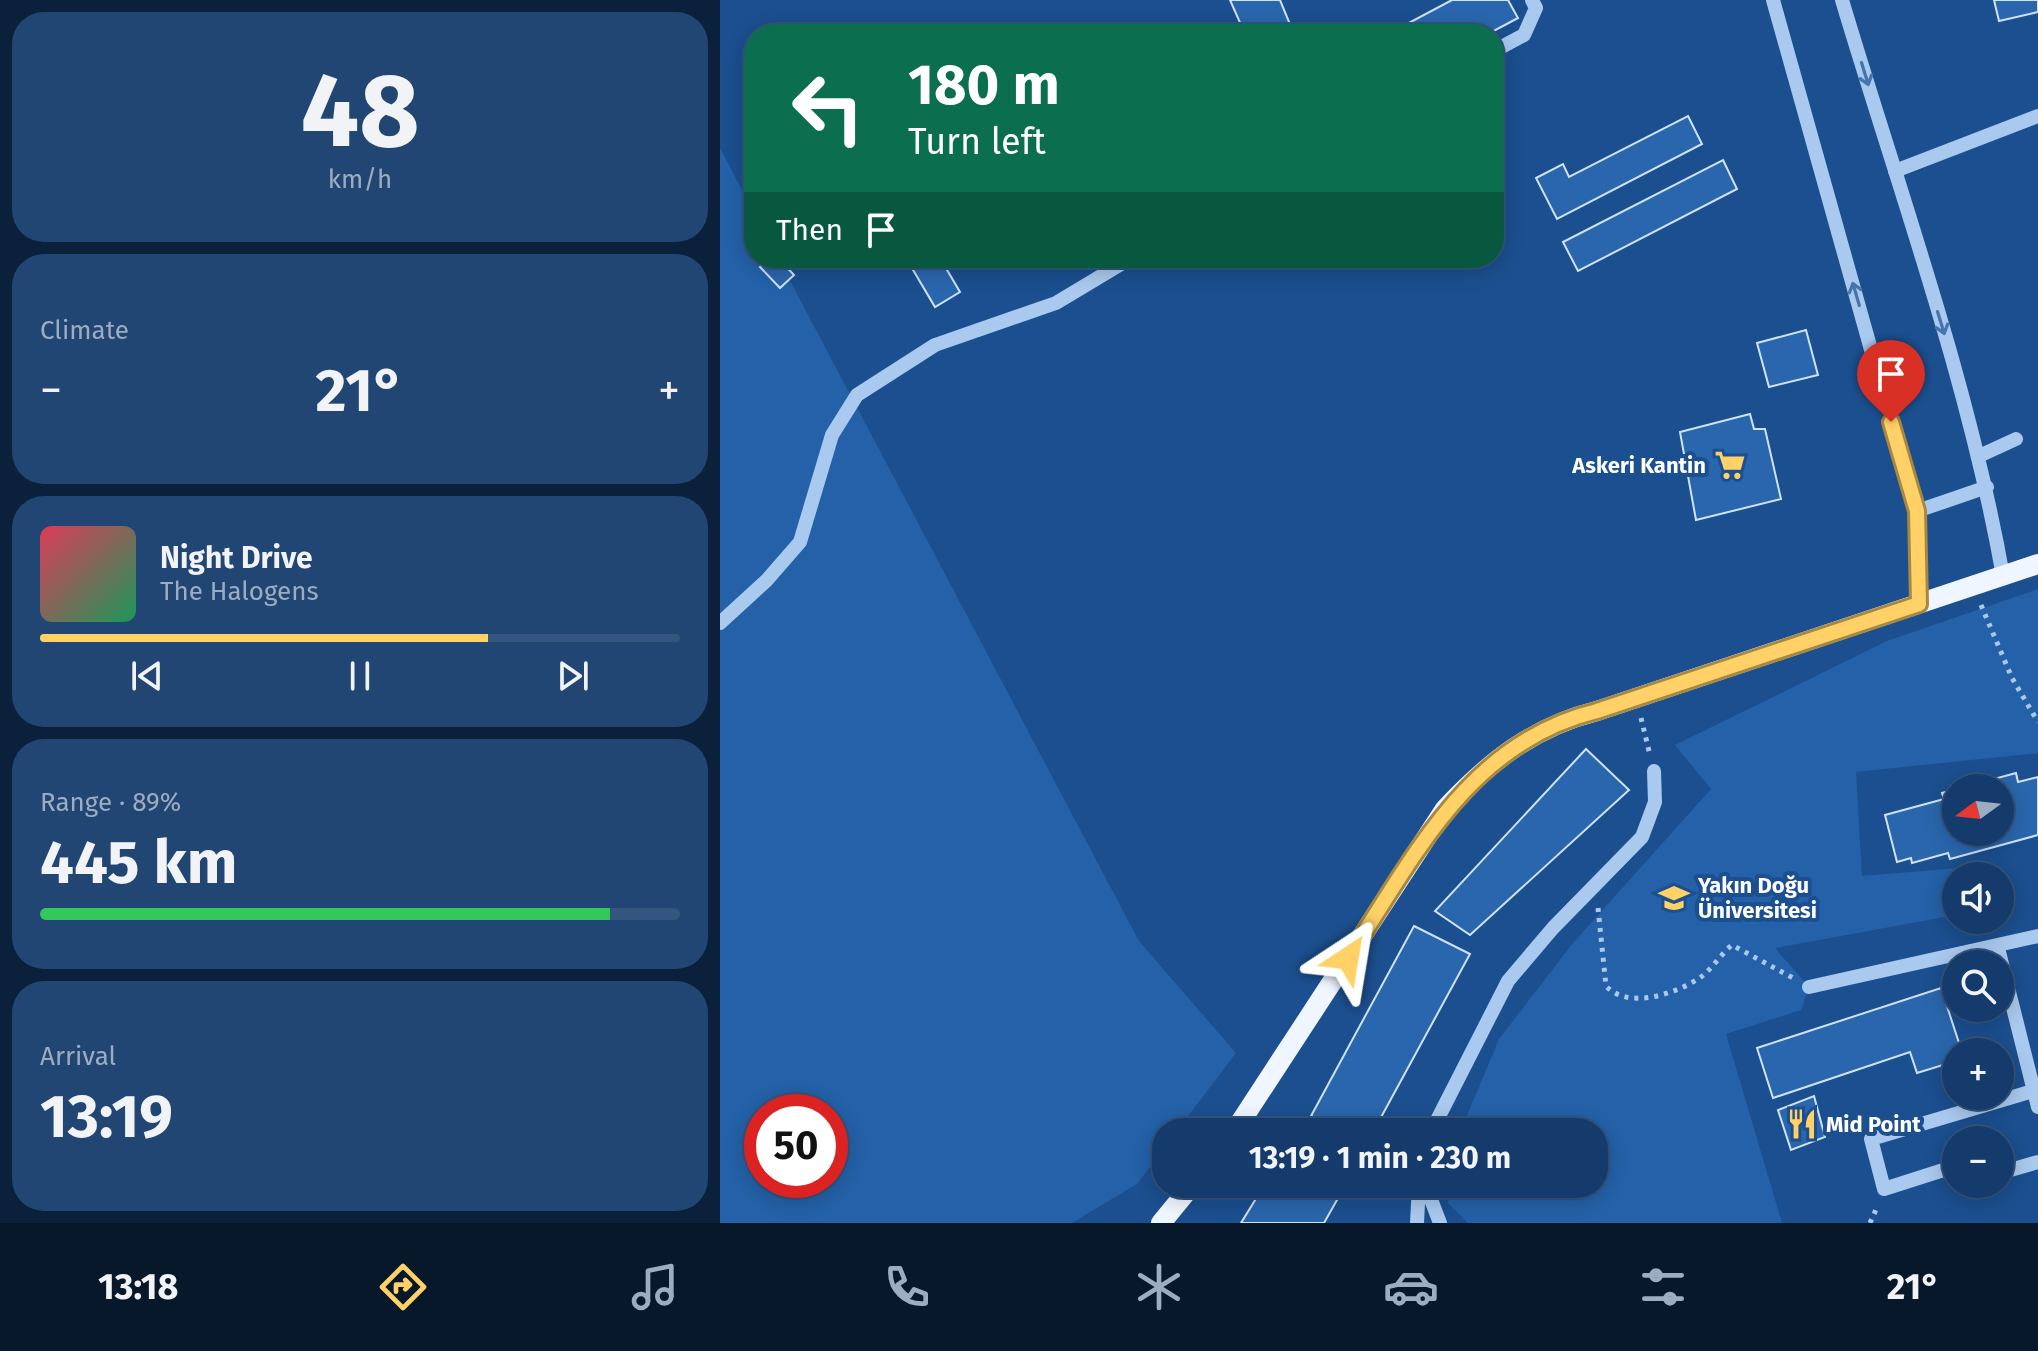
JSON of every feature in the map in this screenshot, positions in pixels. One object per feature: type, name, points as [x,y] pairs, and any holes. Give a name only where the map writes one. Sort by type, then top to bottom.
[{"type":"main road","points":[[1243,1118],[1445,809],[1484,768],[1560,720],[1636,698],[2038,564]]},
{"type":"main road","points":[[1161,1223],[1182,1198]]},
{"type":"street","points":[[1504,46],[1524,35],[1536,8],[1532,0]]},
{"type":"street","points":[[1773,0],[1884,396]]},
{"type":"street","points":[[1842,0],[1979,456],[2003,576]]},
{"type":"street","points":[[1895,171],[2038,116]]},
{"type":"street","points":[[720,623],[767,580],[800,542],[832,435],[857,395],[935,345],[1056,303],[1114,268]]},
{"type":"street","points":[[1891,422],[1917,511],[1919,604]]},
{"type":"street","points":[[1979,456],[2016,439]]},
{"type":"street","points":[[1917,511],[1987,487]]},
{"type":"street","points":[[1438,1118],[1508,981],[1553,928],[1642,837],[1655,802],[1654,771]]},
{"type":"street","points":[[1809,987],[1998,948],[2038,936]]},
{"type":"street","points":[[1998,948],[2038,1107]]},
{"type":"street","points":[[1942,1170],[1884,1189],[1871,1139],[2033,1091]]},
{"type":"street","points":[[2014,1169],[2038,1162]]},
{"type":"street","points":[[1417,1223],[1418,1198]]},
{"type":"street","points":[[1430,1198],[1440,1223]]},
{"type":"path","points":[[1973,586],[2012,678],[2038,722]]},
{"type":"path","points":[[1636,698],[1654,771]]},
{"type":"path","points":[[1595,887],[1606,986],[1615,995],[1629,998],[1664,994],[1701,976],[1732,945],[1809,987]]},
{"type":"shaded area","points":[[720,148],[744,194],[744,268],[783,268],[1139,941],[1236,1053],[1187,1118],[1152,1118],[1152,1164],[1137,1184],[1072,1223],[720,1223]]},
{"type":"shaded area","points":[[2038,589],[2038,753],[1856,772],[1862,876],[1942,869],[1942,918],[1775,948],[1809,987],[1801,1010],[1726,1034],[1782,1223],[1468,1223],[1448,1203],[1448,1198],[1608,1198],[1608,1118],[1466,1118],[1499,1039],[1573,943],[1711,789],[1675,745],[1887,641]]},
{"type":"building","points":[[1230,0],[1280,0],[1290,24],[1241,24]]},
{"type":"building","points":[[1452,0],[1508,0],[1518,18],[1504,25],[1407,24]]},
{"type":"building","points":[[1994,0],[2038,0],[2038,12],[1999,21]]},
{"type":"building","points":[[1688,116],[1702,144],[1557,219],[1536,178],[1563,164],[1569,177]]},
{"type":"building","points":[[1723,160],[1737,189],[1578,271],[1563,242]]},
{"type":"building","points":[[761,268],[787,268],[794,275],[780,288]]},
{"type":"building","points":[[912,268],[946,268],[960,292],[935,307]]},
{"type":"building","points":[[1806,330],[1818,375],[1769,387],[1757,343]]},
{"type":"building","name":"Askeri Kantin","points":[[1750,414],[1754,429],[1765,429],[1781,499],[1696,520],[1680,432]]},
{"type":"building","points":[[1586,749],[1629,790],[1470,935],[1435,911]]},
{"type":"building","points":[[2016,773],[2018,782],[2038,777],[2038,835],[2014,842],[2014,774]]},
{"type":"building","points":[[1942,800],[1942,846],[1998,846],[1950,859],[1948,853],[1912,863],[1911,858],[1897,862],[1885,815]]},
{"type":"building","points":[[1414,926],[1470,954],[1381,1118],[1311,1116]]},
{"type":"building","points":[[1941,988],[1942,1022],[1952,1022],[1957,1038],[1942,1038],[1942,1065],[1917,1073],[1910,1052],[1773,1098],[1757,1048]]},
{"type":"building","name":"Mid Point","points":[[1814,1096],[1825,1137],[1791,1150],[1778,1110]]},
{"type":"building","points":[[1256,1198],[1338,1198],[1324,1223],[1241,1223]]},
{"type":"tunnel","points":[[1884,396],[1891,422]]},
{"type":"place","name":"Askeri Kantin","points":[[1730,465]]},
{"type":"place","name":"Yakın Doğu Üniversitesi","points":[[1674,898]]},
{"type":"place","name":"Mid Point","points":[[1802,1124]]},
{"type":"route","points":[[1348,958],[1445,809],[1484,768],[1560,720],[1597,711],[1919,604],[1917,511],[1891,422]]}]
